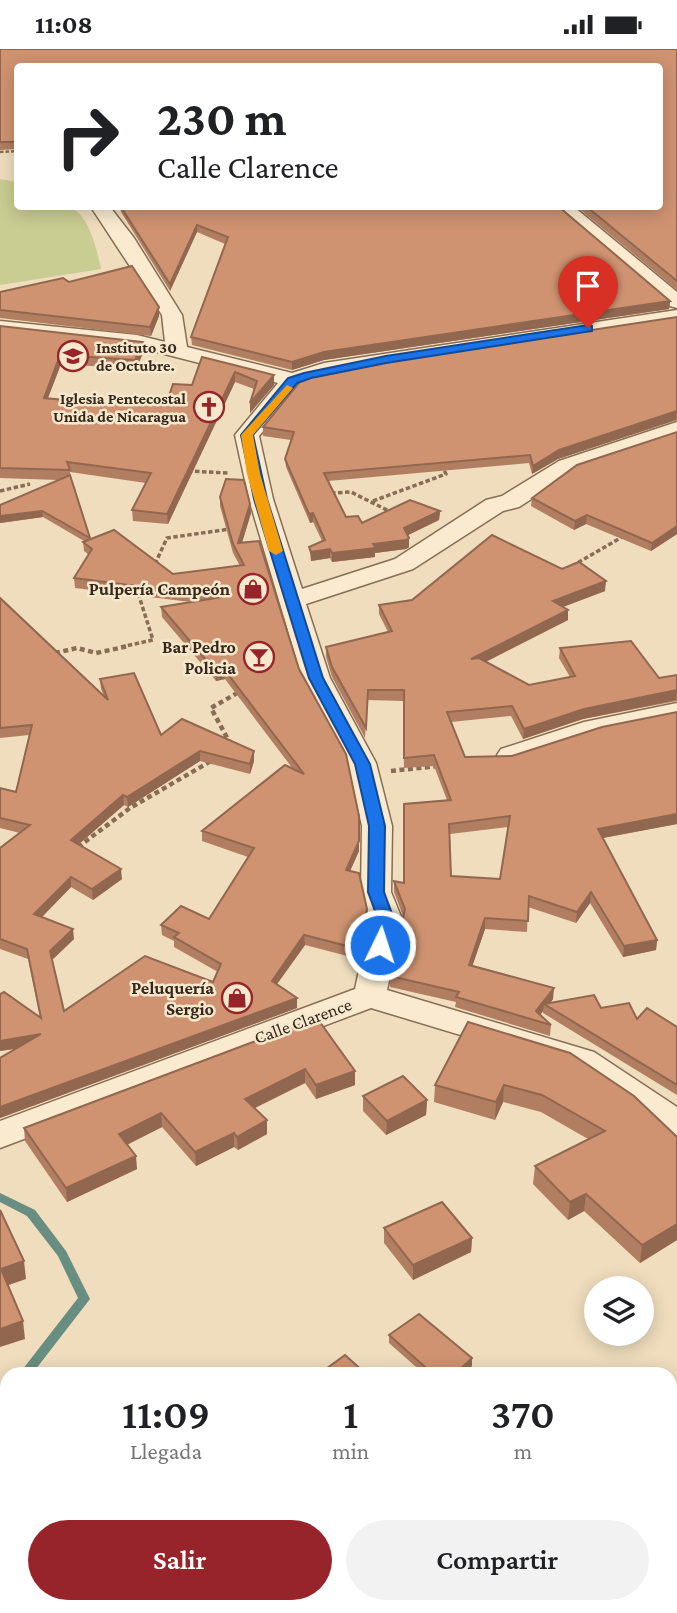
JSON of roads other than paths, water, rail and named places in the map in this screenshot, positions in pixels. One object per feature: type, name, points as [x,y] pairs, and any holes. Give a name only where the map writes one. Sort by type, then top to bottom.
[{"type":"street","points":[[102,210],[124,238],[172,315],[177,349]]},
{"type":"street","points":[[567,210],[677,302]]},
{"type":"street","points":[[0,327],[137,341],[293,380],[324,370],[386,359],[677,316]]},
{"type":"street","name":"Calle Clarence","points":[[0,1135],[370,996],[386,919],[376,892],[377,826],[362,764],[316,678],[253,474],[247,435],[293,380]]},
{"type":"street","points":[[293,606],[404,564],[495,505],[510,502],[567,466],[677,429]]},
{"type":"street","points":[[293,606],[372,591],[431,569],[512,512],[510,502]]},
{"type":"street","points":[[511,755],[594,728],[677,711]]},
{"type":"street","points":[[370,996],[582,1060],[677,1124]]},
{"type":"waterway","points":[[0,1197],[31,1213],[62,1254],[84,1299],[31,1367]]},
{"type":"place","name":"Instituto 30 de Octubre.","points":[[73,356]]},
{"type":"place","name":"Iglesia Pentecostal Unida de Nicaragua","points":[[209,407]]},
{"type":"place","name":"Pulpería Campeón","points":[[253,589]]},
{"type":"place","name":"Bar Pedro Policia","points":[[259,657]]},
{"type":"place","name":"Peluquería Sergio","points":[[237,998]]}]
